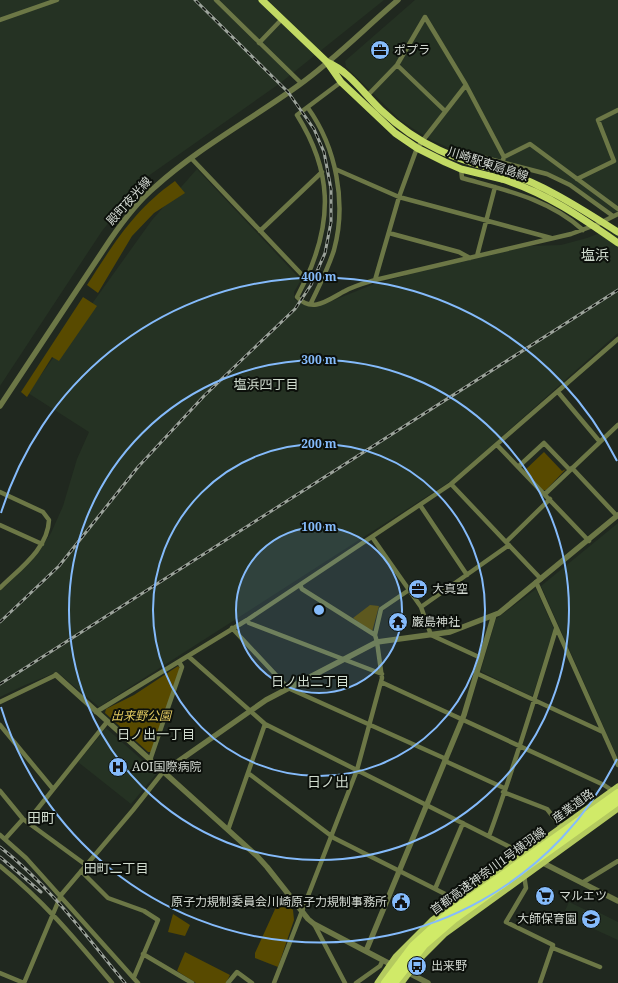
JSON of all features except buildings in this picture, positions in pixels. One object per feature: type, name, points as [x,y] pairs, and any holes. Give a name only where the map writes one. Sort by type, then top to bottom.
[{"type":"highway","name":"川崎駅東扇島線","points":[[262,0],[327,62],[342,82],[395,133],[461,169],[532,190],[559,203],[618,243]]},
{"type":"highway","name":"川崎駅東扇島線","points":[[327,62],[338,67],[419,145],[461,160],[503,165],[564,198],[618,232]]},
{"type":"highway","name":"首都高速神奈川1号横羽線","points":[[385,983],[413,946],[447,915],[616,790]]},
{"type":"highway","name":"首都高速神奈川1号横羽線","points":[[394,983],[424,945],[454,919],[618,801]]},
{"type":"main road","name":"産業道路","points":[[378,983],[390,964],[420,931],[524,854],[616,790]]},
{"type":"main road","points":[[401,983],[428,948],[444,934],[618,808]]},
{"type":"street","points":[[0,20],[57,0]]},
{"type":"street","points":[[216,0],[301,84]]},
{"type":"street","name":"殿町夜光線","points":[[0,406],[126,218],[154,187],[301,84],[398,0]]},
{"type":"street","points":[[367,96],[397,65],[425,17],[466,85],[503,165],[530,144],[618,210]]},
{"type":"street","points":[[259,43],[282,20]]},
{"type":"street","points":[[397,65],[445,111]]},
{"type":"street","points":[[342,82],[297,115],[313,145],[322,172],[325,201],[324,229],[317,255],[297,297],[301,301],[311,303],[316,306],[329,301],[345,290],[375,280],[583,230],[616,215]]},
{"type":"street","points":[[375,280],[399,197],[419,145],[466,85]]},
{"type":"street","points":[[308,108],[319,124],[327,141],[335,169],[339,214],[337,235],[330,262],[311,303]]},
{"type":"street","points":[[578,179],[614,161],[598,120],[618,110]]},
{"type":"street","points":[[451,149],[547,174],[570,185],[616,215]]},
{"type":"street","points":[[192,159],[306,280]]},
{"type":"street","points":[[335,169],[399,197],[552,238]]},
{"type":"street","points":[[461,169],[462,178],[533,199],[565,216],[583,230]]},
{"type":"street","points":[[260,231],[322,172]]},
{"type":"street","points":[[477,256],[494,187]]},
{"type":"street","points":[[389,233],[459,252],[470,258]]},
{"type":"street","points":[[96,712],[300,586],[451,484],[618,339]]},
{"type":"street","points":[[558,392],[600,442]]},
{"type":"street","points":[[545,494],[618,426]]},
{"type":"street","points":[[0,973],[24,983],[52,913],[61,895],[163,772],[250,711],[288,688],[377,642],[456,630],[500,613],[618,515],[544,443],[518,467]]},
{"type":"street","points":[[497,445],[550,499],[588,541]]},
{"type":"street","points":[[451,484],[539,580],[556,629],[618,765]]},
{"type":"street","points":[[0,492],[47,515],[49,520],[49,528],[36,553],[0,588]]},
{"type":"street","points":[[421,607],[467,575],[507,544],[550,499]]},
{"type":"street","points":[[420,505],[467,575]]},
{"type":"street","points":[[0,525],[42,544]]},
{"type":"street","points":[[372,537],[421,607],[431,635],[480,658]]},
{"type":"street","points":[[274,983],[357,770],[382,674],[377,642],[374,635],[302,589],[300,586]]},
{"type":"street","points":[[374,635],[381,609],[409,590]]},
{"type":"street","points":[[366,951],[462,719],[494,615]]},
{"type":"street","points":[[247,620],[249,623],[382,674]]},
{"type":"street","points":[[232,628],[288,688],[369,724],[446,760],[504,790],[546,808],[562,828]]},
{"type":"street","points":[[489,836],[504,790],[521,747],[556,629]]},
{"type":"street","points":[[188,656],[264,724],[618,901]]},
{"type":"street","points":[[150,760],[182,668],[179,662]]},
{"type":"street","points":[[476,673],[603,732]]},
{"type":"street","points":[[0,702],[56,675],[267,867],[301,912],[314,924],[428,983]]},
{"type":"street","points":[[381,682],[616,790]]},
{"type":"street","points":[[28,822],[107,722]]},
{"type":"street","points":[[0,724],[53,789]]},
{"type":"street","points":[[228,830],[264,724]]},
{"type":"street","points":[[248,773],[330,836],[451,897],[455,904]]},
{"type":"street","points":[[0,791],[23,818],[86,865]]},
{"type":"street","points":[[5,839],[23,818]]},
{"type":"street","points":[[436,889],[463,824]]},
{"type":"street","points":[[0,835],[26,858],[61,895],[138,983]]},
{"type":"street","points":[[582,883],[618,861]]},
{"type":"street","points":[[0,866],[22,884],[52,913],[112,983]]},
{"type":"street","points":[[81,871],[108,898],[144,911],[158,920],[134,977]]},
{"type":"street","points":[[524,875],[526,888],[506,922],[553,945],[553,948],[600,967]]},
{"type":"street","points":[[314,924],[345,983]]},
{"type":"street","points":[[540,983],[553,948]]},
{"type":"street","points":[[143,954],[192,983]]},
{"type":"street","points":[[356,983],[380,966],[383,960]]},
{"type":"street","points":[[228,983],[237,972],[252,983]]},
{"type":"shaded area","points":[[0,0],[384,0],[279,84],[144,179],[102,231],[0,386]]},
{"type":"shaded area","points":[[415,0],[618,0],[618,212],[611,212],[568,182],[447,147],[431,140],[401,121],[346,67],[345,61]]},
{"type":"shaded area","points":[[197,169],[301,280],[294,292],[294,299],[305,305],[317,307],[374,284],[405,276],[405,274],[529,246],[561,245],[587,238],[618,226],[618,333],[454,479],[99,707],[57,672],[0,697],[0,591],[34,558],[51,533],[63,506],[77,459],[89,432],[28,393],[152,220]]},
{"type":"shaded area","points":[[618,523],[618,759],[541,586]]},
{"type":"shaded area","points":[[536,589],[554,629],[533,695],[531,696],[482,672],[481,670],[496,619]]},
{"type":"shaded area","name":"AOI国際病院","points":[[106,728],[157,773],[131,804],[78,762]]},
{"type":"shaded area","name":"大師保育園","points":[[569,902],[588,911],[590,908],[618,922],[618,940],[563,915]]},
{"type":"green space","points":[[175,181],[185,193],[154,213],[132,236],[98,293],[87,285],[106,255],[136,216]]},
{"type":"green space","points":[[83,297],[97,306],[59,361],[52,357],[27,397],[21,392]]},
{"type":"green space","points":[[544,452],[562,471],[566,469],[546,490],[542,490],[524,471]]},
{"type":"green space","points":[[370,605],[379,606],[372,632],[353,618]]},
{"type":"green space","name":"出来野公園","points":[[178,666],[180,668],[151,752],[148,752],[105,713],[106,709],[134,695]]},
{"type":"green space","points":[[281,896],[293,910],[294,920],[278,967],[255,958],[255,953]]},
{"type":"green space","points":[[173,914],[190,925],[185,936],[168,932]]},
{"type":"green space","points":[[185,952],[230,975],[226,983],[196,983],[177,971]]},
{"type":"railway","points":[[0,622],[59,566],[138,467],[204,396],[295,309],[311,285],[325,253],[331,222],[331,189],[324,152],[314,129],[288,92],[195,0]]},
{"type":"railway","points":[[0,684],[618,290]]},
{"type":"railway","points":[[0,847],[51,894],[125,983]]},
{"type":"railway","points":[[0,857],[41,892]]},
{"type":"place","name":"ポプラ","points":[[380,50]]},
{"type":"place","name":"大真空","points":[[418,589]]},
{"type":"place","name":"巌島神社","points":[[398,622]]},
{"type":"place","name":"AOI国際病院","points":[[118,767]]},
{"type":"place","name":"マルエツ","points":[[545,896]]},
{"type":"place","name":"原子力規制委員会川崎原子力規制事務所","points":[[401,902]]},
{"type":"place","name":"大師保育園","points":[[591,919]]},
{"type":"place","name":"出来野","points":[[417,966]]},
{"type":"district","name":"塩浜","points":[[595,255]]},
{"type":"district","name":"塩浜四丁目","points":[[266,384]]},
{"type":"district","name":"日ノ出二丁目","points":[[310,681]]},
{"type":"district","name":"日ノ出一丁目","points":[[156,734]]},
{"type":"district","name":"日ノ出","points":[[328,782]]},
{"type":"district","name":"田町","points":[[41,818]]},
{"type":"district","name":"田町二丁目","points":[[116,868]]}]
